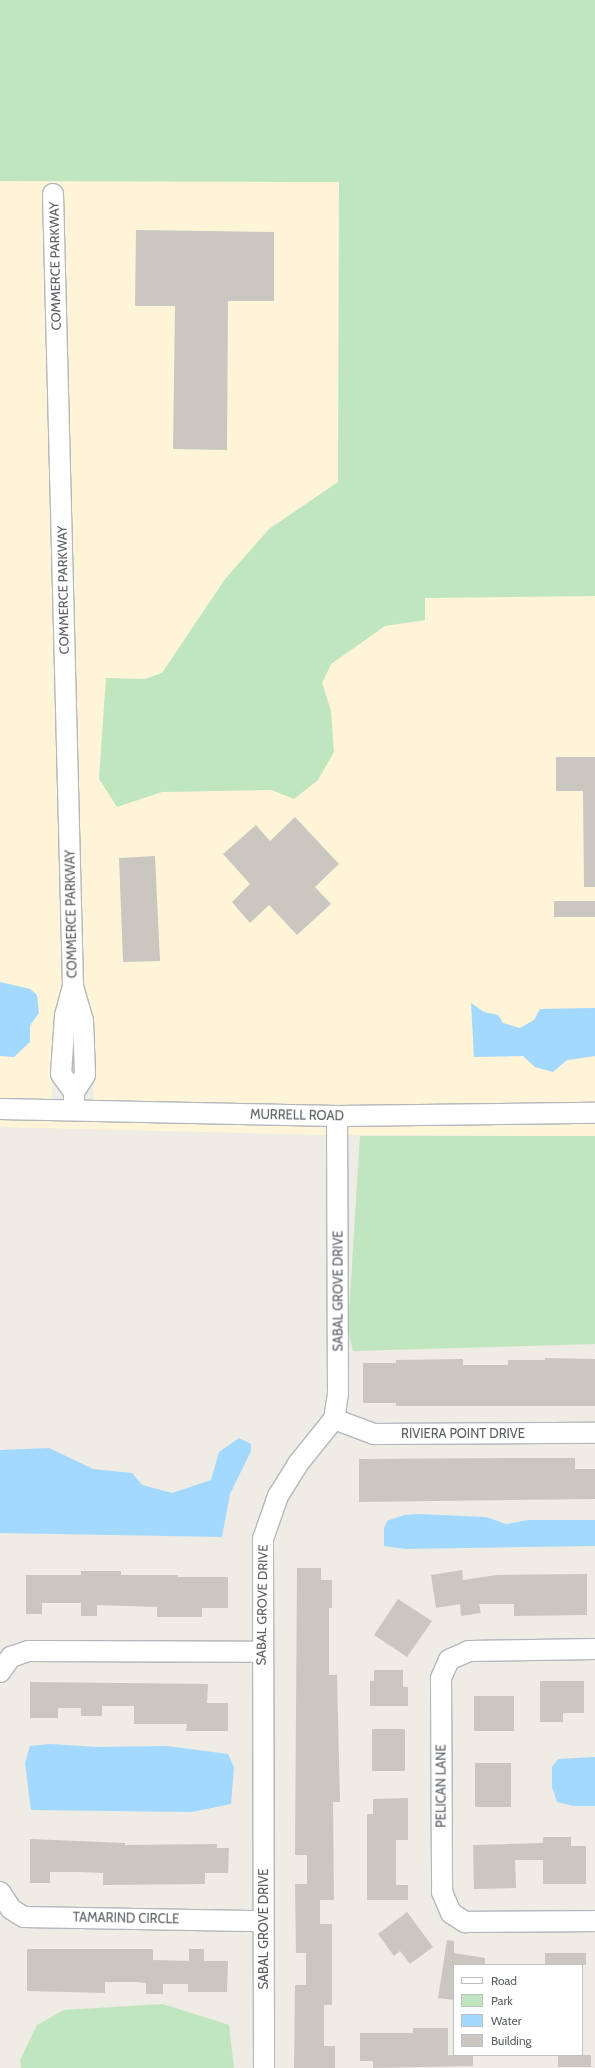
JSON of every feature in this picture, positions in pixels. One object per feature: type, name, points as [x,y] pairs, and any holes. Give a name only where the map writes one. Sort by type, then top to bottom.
[{"type":"street","name":"COMMERCE PARKWAY","points":[[53,194],[73,986],[83,1020],[85,1075],[74,1100]]},
{"type":"street","name":"MURRELL ROAD","points":[[0,1109],[74,1100],[337,1116],[595,1114]]},
{"type":"street","name":"SABAL GROVE DRIVE","points":[[264,2068],[262,1920],[262,1540],[278,1496],[297,1465],[334,1419],[338,1393],[337,1116]]},
{"type":"street","name":"RIVIERA POINT DRIVE","points":[[334,1419],[374,1434],[595,1433]]},
{"type":"street","name":"PELICAN LANE","points":[[595,1649],[469,1650],[449,1660],[441,1678],[442,1892],[451,1913],[466,1922],[595,1921]]},
{"type":"street","points":[[0,1672],[11,1657],[28,1651],[261,1652]]},
{"type":"street","name":"TAMARIND CIRCLE","points":[[0,1892],[11,1909],[24,1917],[262,1920]]},
{"type":"shaded area","points":[[0,181],[339,182],[338,482],[269,529],[162,673],[145,679],[106,678],[99,779],[117,806],[162,792],[272,790],[295,799],[331,711],[322,683],[331,664],[385,626],[425,620],[425,598],[595,596],[595,1008],[540,1009],[534,1020],[520,1028],[503,1023],[498,1015],[484,1012],[472,1003],[474,1057],[523,1056],[535,1067],[595,1056],[595,1106],[337,1108],[94,1102],[93,1063],[81,979],[61,187],[45,187],[64,986],[52,1051],[52,1101],[0,1101],[0,1056],[14,1056],[39,1012],[37,995],[30,989],[0,982]]},
{"type":"shaded area","points":[[0,1116],[329,1124],[329,1135],[0,1127]]},
{"type":"shaded area","points":[[595,1121],[595,1136],[346,1135],[346,1123]]},
{"type":"green space","points":[[0,0],[595,0],[595,596],[425,598],[425,620],[385,626],[331,664],[322,683],[331,711],[334,752],[318,780],[294,799],[272,790],[162,792],[117,807],[99,779],[106,678],[145,679],[162,673],[225,579],[269,529],[338,482],[339,182],[0,181]]},
{"type":"green space","points":[[360,1136],[595,1136],[595,1344],[353,1351],[348,1329]]},
{"type":"green space","points":[[163,2004],[229,2025],[234,2068],[21,2068],[20,2060],[37,2025],[64,2010]]},
{"type":"water","points":[[0,982],[30,989],[37,995],[39,1013],[30,1025],[30,1042],[14,1057],[0,1056]]},
{"type":"water","points":[[471,1003],[484,1012],[498,1015],[503,1023],[520,1028],[534,1020],[540,1009],[595,1008],[595,1056],[567,1060],[553,1072],[535,1067],[523,1056],[474,1057]]},
{"type":"water","points":[[239,1438],[251,1444],[251,1451],[230,1494],[222,1537],[0,1533],[0,1450],[49,1448],[93,1469],[132,1473],[142,1485],[172,1493],[211,1480],[219,1452]]},
{"type":"water","points":[[418,1514],[486,1517],[506,1524],[528,1520],[595,1520],[595,1546],[405,1549],[384,1546],[384,1528],[387,1521],[404,1515]]},
{"type":"water","points":[[50,1744],[97,1747],[167,1746],[228,1754],[234,1767],[231,1804],[192,1812],[31,1810],[25,1763],[30,1746]]},
{"type":"water","points":[[595,1757],[595,1806],[573,1806],[557,1802],[552,1787],[552,1767],[558,1759]]},
{"type":"building","points":[[136,230],[274,232],[274,301],[228,301],[227,450],[173,449],[175,306],[135,306]]},
{"type":"building","points":[[556,757],[595,757],[595,887],[584,887],[583,791],[556,791]]},
{"type":"building","points":[[295,817],[339,864],[315,887],[331,904],[297,935],[269,905],[250,923],[232,902],[250,884],[223,854],[256,825],[270,841]]},
{"type":"building","points":[[155,856],[160,961],[123,962],[119,858]]},
{"type":"building","points":[[554,901],[595,901],[595,917],[554,917]]},
{"type":"building","points":[[545,1358],[595,1359],[595,1406],[396,1406],[396,1403],[363,1403],[363,1363],[396,1363],[396,1360],[463,1359],[463,1365],[508,1365],[508,1360],[545,1360]]},
{"type":"building","points":[[575,1458],[575,1469],[595,1469],[595,1499],[359,1502],[359,1459]]},
{"type":"building","points":[[297,1568],[321,1568],[321,1580],[332,1580],[332,1608],[329,1608],[329,1675],[337,1675],[340,1802],[333,1802],[334,1900],[320,1900],[320,1924],[332,1924],[332,2005],[324,2005],[324,2046],[335,2046],[335,2068],[294,2068],[295,1985],[306,1985],[306,1953],[296,1953],[295,1884],[307,1884],[307,1855],[295,1855]]},
{"type":"building","points":[[462,1570],[463,1580],[496,1575],[587,1574],[587,1615],[514,1616],[514,1604],[479,1604],[481,1613],[461,1616],[460,1604],[436,1608],[431,1575]]},
{"type":"building","points":[[81,1571],[121,1571],[121,1575],[228,1577],[228,1608],[202,1608],[202,1617],[157,1617],[157,1607],[97,1605],[97,1616],[81,1616],[81,1603],[42,1603],[42,1614],[26,1614],[26,1575],[81,1575]]},
{"type":"building","points":[[398,1599],[432,1621],[407,1657],[374,1635]]},
{"type":"building","points":[[374,1670],[403,1670],[403,1687],[408,1687],[408,1706],[370,1706],[370,1681],[374,1681]]},
{"type":"building","points":[[540,1681],[584,1681],[584,1713],[563,1713],[563,1722],[540,1722]]},
{"type":"building","points":[[30,1682],[208,1684],[207,1703],[228,1703],[228,1731],[186,1731],[187,1724],[134,1724],[134,1706],[102,1706],[102,1716],[81,1716],[81,1708],[58,1708],[58,1718],[30,1718]]},
{"type":"building","points":[[474,1696],[514,1696],[514,1731],[474,1731]]},
{"type":"building","points":[[372,1729],[405,1729],[405,1771],[372,1771]]},
{"type":"building","points":[[475,1763],[511,1763],[511,1807],[475,1807]]},
{"type":"building","points":[[408,1798],[408,1840],[396,1840],[396,1885],[408,1885],[408,1900],[367,1900],[367,1814],[373,1814],[373,1799]]},
{"type":"building","points":[[543,1837],[571,1837],[571,1846],[586,1846],[586,1884],[543,1884],[543,1860],[515,1860],[516,1888],[474,1889],[473,1845],[543,1843]]},
{"type":"building","points":[[30,1839],[125,1843],[125,1845],[217,1844],[217,1848],[229,1848],[228,1873],[205,1873],[205,1884],[103,1885],[103,1873],[50,1872],[50,1883],[30,1883]]},
{"type":"building","points":[[407,1912],[433,1947],[410,1964],[400,1951],[394,1956],[378,1934]]},
{"type":"building","points":[[447,1940],[454,1941],[454,1953],[485,1958],[485,1964],[453,1964],[453,2000],[438,1998]]},
{"type":"building","points":[[27,1949],[153,1949],[153,1960],[189,1961],[189,1949],[204,1949],[204,1961],[228,1961],[227,1992],[188,1992],[188,1984],[163,1984],[163,1994],[146,1994],[146,1983],[135,1982],[105,1982],[105,1993],[27,1991]]},
{"type":"building","points":[[545,1953],[586,1953],[586,1965],[545,1964]]},
{"type":"building","points":[[413,2028],[448,2028],[448,2055],[473,2056],[473,2066],[373,2068],[373,2061],[360,2061],[360,2033],[413,2033]]},
{"type":"building","points":[[591,2055],[591,2067],[558,2067],[558,2056]]}]
